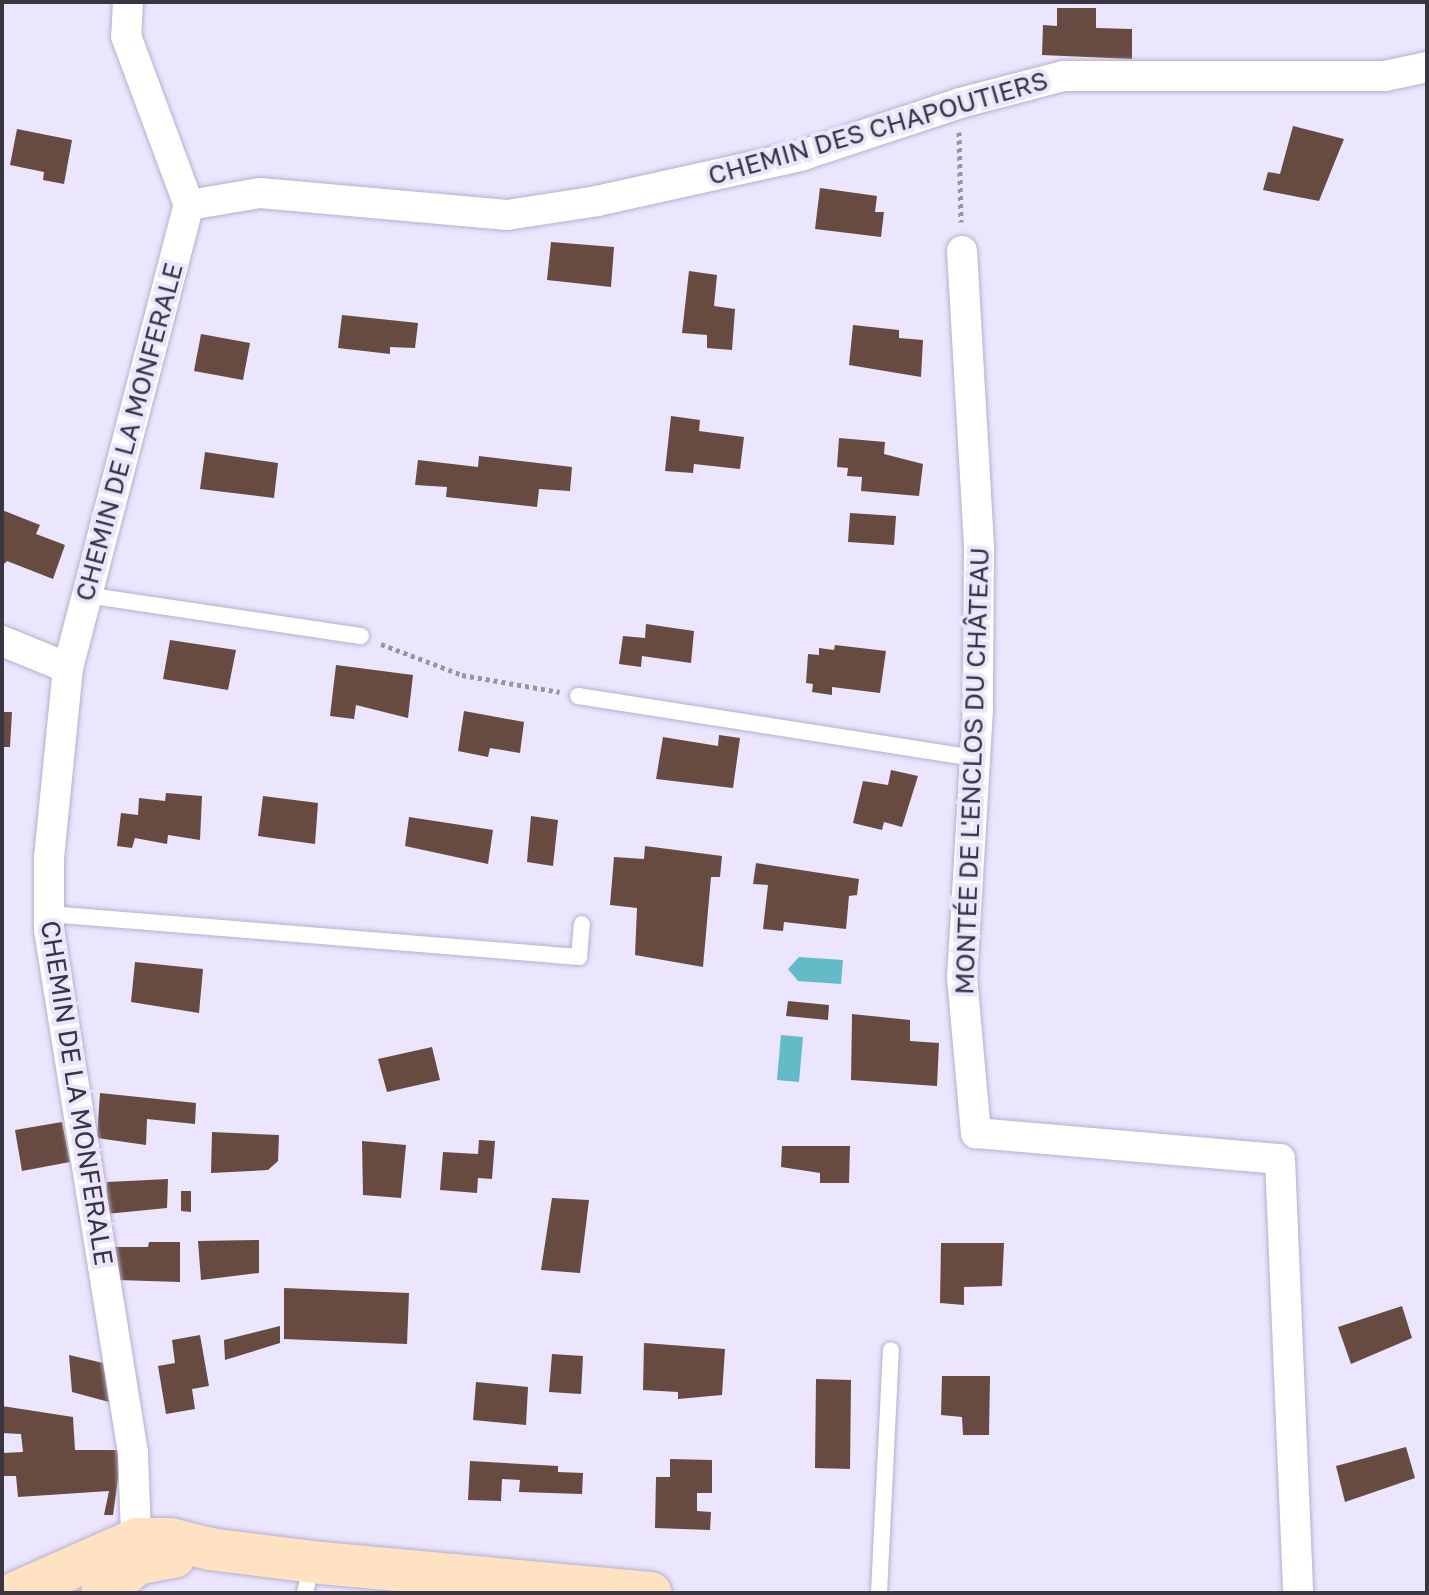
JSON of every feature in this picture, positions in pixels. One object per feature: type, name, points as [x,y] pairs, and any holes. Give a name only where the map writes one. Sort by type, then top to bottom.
[{"type":"main road","points":[[15,1593],[137,1551],[210,1549],[309,1577],[651,1593]]},
{"type":"main road","points":[[102,1593],[137,1551]]},
{"type":"street","points":[[128,2],[126,36],[189,205]]},
{"type":"street","name":"CHEMIN DES CHAPOUTIERS","points":[[189,205],[260,193],[507,215],[597,201],[800,156],[960,103],[1064,76],[1385,76],[1427,67]]},
{"type":"street","name":"CHEMIN DE LA MONFERALE","points":[[137,1551],[133,1453],[49,914],[49,858],[68,668],[189,205]]},
{"type":"street","name":"MONTÉE DE L'ENCLOS DU CHÂTEAU","points":[[962,251],[979,546],[974,758],[962,977],[976,1133],[1280,1159],[1298,1593]]},
{"type":"street","points":[[2,641],[68,668]]},
{"type":"lane","points":[[86,595],[361,636]]},
{"type":"lane","points":[[578,696],[974,758]]},
{"type":"lane","points":[[49,914],[579,957],[582,924]]},
{"type":"lane","points":[[879,1593],[891,1350]]},
{"type":"path","points":[[960,103],[962,251]]},
{"type":"path","points":[[361,636],[462,675],[578,696]]},
{"type":"water","points":[[799,957],[843,960],[841,984],[798,981],[788,969]]},
{"type":"water","points":[[781,1035],[803,1037],[799,1082],[777,1080]]},
{"type":"building","points":[[1057,8],[1096,8],[1096,28],[1132,29],[1132,59],[1042,55],[1043,25],[1057,26]]},
{"type":"building","points":[[1293,126],[1344,139],[1319,201],[1263,190],[1268,172],[1280,174]]},
{"type":"building","points":[[17,129],[72,140],[64,184],[43,180],[44,172],[10,165]]},
{"type":"building","points":[[820,188],[877,196],[875,212],[884,212],[881,237],[815,229]]},
{"type":"building","points":[[551,242],[614,247],[611,287],[547,280]]},
{"type":"building","points":[[689,271],[717,275],[714,306],[735,309],[732,350],[707,348],[707,335],[682,333]]},
{"type":"building","points":[[342,315],[418,323],[415,348],[390,347],[390,354],[338,348]]},
{"type":"building","points":[[853,325],[899,330],[899,338],[923,340],[921,377],[849,365]]},
{"type":"building","points":[[201,334],[250,343],[243,380],[194,371]]},
{"type":"building","points":[[671,416],[700,420],[699,431],[744,437],[740,469],[694,464],[693,473],[665,471]]},
{"type":"building","points":[[839,438],[885,442],[884,454],[923,464],[919,496],[861,491],[862,477],[847,476],[848,468],[837,467]]},
{"type":"building","points":[[205,452],[278,463],[274,498],[200,489]]},
{"type":"building","points":[[479,456],[572,467],[570,491],[539,489],[537,507],[446,497],[447,487],[415,485],[418,460],[478,467]]},
{"type":"building","points":[[2,510],[40,525],[36,534],[65,545],[53,579],[7,561],[2,566]]},
{"type":"building","points":[[850,513],[896,516],[894,545],[848,542]]},
{"type":"building","points":[[646,624],[694,631],[691,663],[642,656],[641,667],[619,664],[623,636],[645,638]]},
{"type":"building","points":[[170,640],[236,650],[228,690],[163,679]]},
{"type":"building","points":[[835,645],[886,651],[880,693],[832,687],[832,695],[812,692],[813,684],[806,683],[808,654],[819,655],[819,648],[834,650]]},
{"type":"building","points":[[336,665],[413,675],[408,718],[356,705],[354,719],[330,716]]},
{"type":"building","points":[[464,711],[524,722],[520,753],[490,748],[488,757],[458,751]]},
{"type":"building","points":[[2,712],[12,712],[10,747],[2,747]]},
{"type":"building","points":[[719,735],[740,738],[733,788],[656,779],[663,737],[718,746]]},
{"type":"building","points":[[891,770],[918,776],[902,827],[884,822],[882,830],[853,823],[863,781],[888,785]]},
{"type":"building","points":[[166,793],[202,796],[200,840],[168,835],[167,844],[135,838],[132,848],[117,846],[121,813],[138,815],[139,798],[165,801]]},
{"type":"building","points":[[263,796],[318,803],[315,844],[258,836]]},
{"type":"building","points":[[531,816],[558,820],[553,866],[527,862]]},
{"type":"building","points":[[409,817],[493,830],[488,864],[405,846]]},
{"type":"building","points":[[645,846],[722,856],[720,877],[711,877],[703,967],[635,955],[637,908],[610,905],[614,857],[644,859]]},
{"type":"building","points":[[756,863],[859,879],[857,895],[849,896],[846,929],[784,922],[783,931],[763,929],[768,885],[753,884]]},
{"type":"building","points":[[135,962],[203,969],[199,1013],[131,1002]]},
{"type":"building","points":[[788,1001],[829,1005],[828,1020],[786,1016]]},
{"type":"building","points":[[852,1014],[910,1020],[910,1041],[939,1043],[937,1086],[851,1080]]},
{"type":"building","points":[[432,1047],[440,1080],[387,1092],[378,1059]]},
{"type":"building","points":[[100,1093],[196,1103],[195,1124],[147,1119],[146,1145],[97,1138]]},
{"type":"building","points":[[62,1122],[70,1162],[22,1171],[15,1130]]},
{"type":"building","points":[[212,1132],[279,1135],[278,1161],[268,1170],[211,1173]]},
{"type":"building","points":[[479,1140],[495,1141],[492,1179],[478,1178],[477,1193],[440,1190],[443,1152],[478,1154]]},
{"type":"building","points":[[362,1141],[406,1145],[401,1198],[363,1195]]},
{"type":"building","points":[[782,1146],[850,1146],[849,1183],[820,1183],[820,1173],[781,1167]]},
{"type":"building","points":[[168,1179],[167,1208],[106,1214],[107,1182]]},
{"type":"building","points":[[181,1191],[191,1191],[191,1212],[181,1211]]},
{"type":"building","points":[[552,1198],[589,1200],[580,1273],[541,1270]]},
{"type":"building","points":[[259,1240],[259,1273],[201,1280],[198,1241]]},
{"type":"building","points":[[149,1242],[180,1242],[180,1282],[117,1280],[111,1247],[148,1247]]},
{"type":"building","points":[[941,1243],[1004,1243],[1002,1286],[964,1287],[964,1305],[940,1303]]},
{"type":"building","points":[[284,1288],[409,1293],[407,1344],[284,1339]]},
{"type":"building","points":[[1402,1306],[1412,1338],[1351,1364],[1338,1327]]},
{"type":"building","points":[[280,1326],[280,1343],[225,1360],[224,1340]]},
{"type":"building","points":[[200,1335],[209,1386],[192,1389],[195,1409],[166,1414],[158,1366],[175,1363],[172,1340]]},
{"type":"building","points":[[644,1343],[725,1349],[722,1395],[678,1399],[678,1392],[643,1390]]},
{"type":"building","points":[[552,1354],[583,1356],[581,1394],[549,1392]]},
{"type":"building","points":[[69,1355],[103,1363],[109,1402],[72,1392]]},
{"type":"building","points":[[942,1376],[990,1376],[989,1435],[963,1435],[962,1417],[941,1415]]},
{"type":"building","points":[[816,1379],[851,1380],[850,1469],[815,1468]]},
{"type":"building","points":[[476,1382],[528,1387],[526,1425],[473,1420]]},
{"type":"building","points":[[2,1406],[73,1417],[75,1450],[122,1450],[113,1515],[104,1515],[109,1491],[18,1497],[16,1476],[2,1476],[2,1453],[23,1452],[21,1434],[2,1433]]},
{"type":"building","points":[[1406,1447],[1415,1478],[1345,1502],[1336,1466]]},
{"type":"building","points":[[670,1459],[712,1460],[712,1493],[697,1493],[697,1511],[711,1512],[710,1530],[655,1528],[656,1477],[670,1477]]},
{"type":"building","points":[[470,1461],[558,1466],[558,1472],[583,1473],[582,1494],[519,1492],[520,1480],[502,1479],[501,1501],[468,1500]]}]
